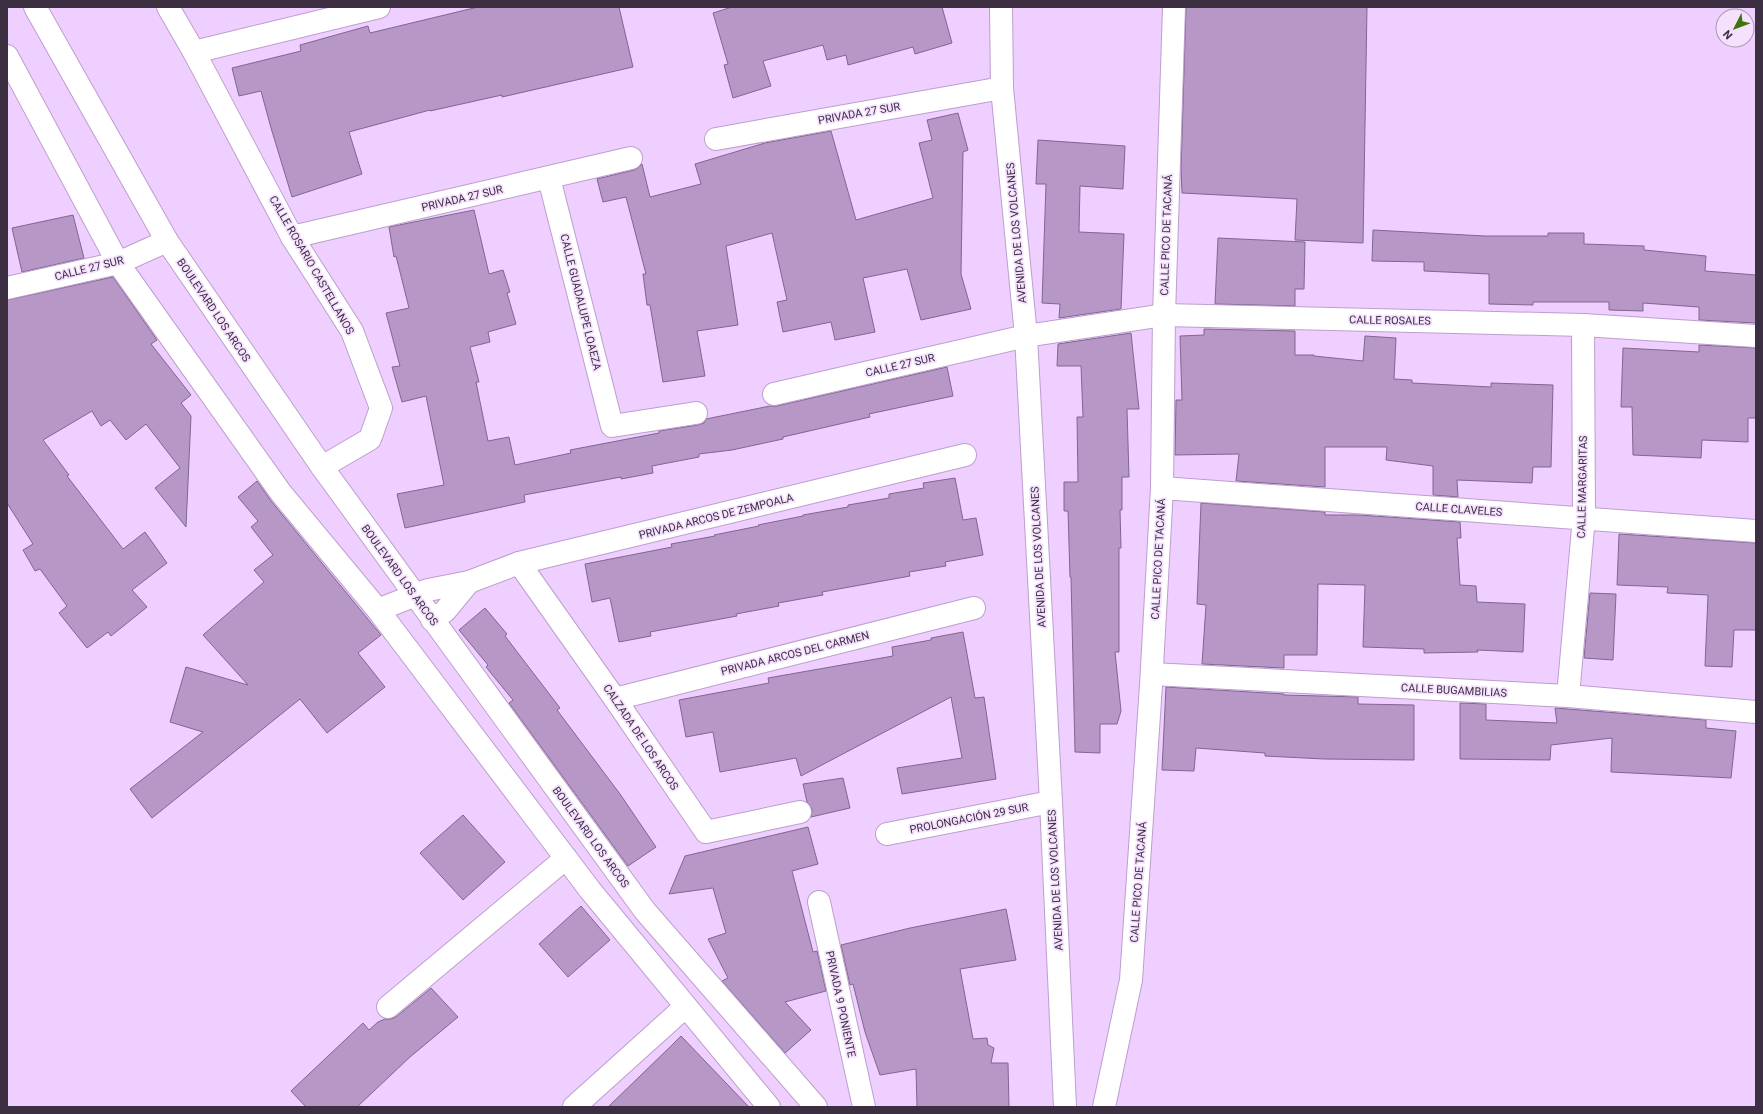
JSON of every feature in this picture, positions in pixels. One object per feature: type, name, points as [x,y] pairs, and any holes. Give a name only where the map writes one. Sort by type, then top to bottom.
[{"type":"street","name":"BOULEVARD LOS ARCOS","points":[[35,7],[167,241],[322,467],[645,911],[816,1107]]},
{"type":"street","name":"CALLE ROSARIO CASTELLANOS","points":[[168,7],[194,52],[292,237],[352,331],[381,408],[370,439],[322,467]]},
{"type":"street","points":[[194,52],[379,7]]},
{"type":"street","name":"AVENIDA DE LOS VOLCANES","points":[[1001,7],[1002,88],[1026,336],[1051,802],[1065,1107]]},
{"type":"street","name":"CALLE PICO DE TACANÁ","points":[[1104,1107],[1131,980],[1152,674],[1162,488],[1164,315],[1174,7]]},
{"type":"street","points":[[7,56],[118,263],[281,493],[378,610],[566,858],[685,1007],[769,1107]]},
{"type":"street","name":"PRIVADA 27 SUR","points":[[716,139],[1002,88]]},
{"type":"street","name":"PRIVADA 27 SUR","points":[[292,237],[631,158]]},
{"type":"street","name":"CALLE GUADALUPE LOAEZA","points":[[549,178],[612,426],[696,413]]},
{"type":"street","name":"CALLE 27 SUR","points":[[7,288],[118,263],[167,241]]},
{"type":"street","name":"CALLE ROSALES","points":[[1026,336],[1164,315],[1583,325],[1756,336]]},
{"type":"street","name":"CALLE MARGARITAS","points":[[1568,696],[1584,517],[1583,325]]},
{"type":"street","name":"CALLE 27 SUR","points":[[774,394],[1026,336]]},
{"type":"street","name":"PRIVADA ARCOS DE ZEMPOALA","points":[[378,610],[428,590],[470,582],[519,564],[965,455]]},
{"type":"street","name":"CALLE CLAVELES","points":[[1162,488],[1584,517],[1756,531]]},
{"type":"street","name":"CALZADA DE LOS ARCOS","points":[[519,564],[615,699],[706,832],[800,812]]},
{"type":"street","name":"PRIVADA ARCOS DE ZEMPOALA","points":[[432,620],[444,611],[470,582]]},
{"type":"street","name":"PRIVADA ARCOS DEL CARMEN","points":[[615,699],[974,608]]},
{"type":"street","name":"CALLE BUGAMBILIAS","points":[[1152,674],[1568,696],[1756,712]]},
{"type":"street","name":"PROLONGACIÓN 29 SUR","points":[[887,834],[1051,802]]},
{"type":"street","points":[[388,1007],[566,858]]},
{"type":"street","name":"PRIVADA 9 PONIENTE","points":[[819,902],[864,1107]]},
{"type":"street","points":[[574,1107],[685,1007]]},
{"type":"building","points":[[478,7],[619,7],[633,67],[502,97],[502,95],[430,110],[349,132],[362,174],[292,197],[261,91],[239,96],[232,68],[301,51],[300,45],[368,26],[370,33]]},
{"type":"building","points":[[732,7],[942,7],[952,43],[915,54],[913,47],[848,65],[846,55],[827,60],[823,45],[763,61],[771,86],[733,98],[724,65],[728,64],[713,13]]},
{"type":"building","points":[[1186,7],[1367,7],[1363,243],[1295,240],[1297,199],[1182,193],[1181,168]]},
{"type":"building","points":[[958,113],[968,150],[963,152],[961,274],[971,309],[921,320],[907,269],[863,278],[875,332],[835,340],[831,322],[783,332],[777,302],[787,300],[772,233],[726,246],[738,325],[697,331],[705,376],[663,382],[650,305],[647,305],[643,274],[646,274],[626,197],[603,202],[597,179],[634,170],[642,164],[650,197],[701,184],[695,164],[765,143],[831,131],[856,220],[933,198],[919,143],[932,140],[927,120]]},
{"type":"building","points":[[1038,140],[1125,146],[1123,189],[1080,186],[1079,232],[1124,234],[1121,309],[1059,318],[1060,304],[1042,303],[1046,184],[1036,184]]},
{"type":"building","points":[[474,210],[489,274],[503,270],[510,292],[507,293],[516,324],[488,332],[490,342],[470,347],[479,382],[476,382],[488,441],[509,437],[515,465],[571,453],[570,450],[659,433],[659,431],[698,425],[704,423],[706,419],[770,406],[777,406],[947,367],[953,396],[869,414],[870,417],[783,437],[783,439],[732,450],[699,454],[699,457],[652,466],[653,473],[621,479],[621,477],[524,495],[525,502],[405,528],[397,494],[444,485],[426,396],[402,402],[392,367],[400,366],[386,313],[409,308],[396,256],[394,257],[389,227]]},
{"type":"building","points":[[73,215],[84,258],[22,272],[12,228]]},
{"type":"building","points":[[1373,230],[1485,236],[1548,236],[1548,233],[1584,233],[1584,244],[1644,246],[1644,250],[1706,256],[1705,271],[1756,275],[1756,323],[1699,320],[1699,307],[1643,303],[1643,311],[1609,310],[1609,302],[1533,302],[1533,305],[1489,304],[1489,274],[1424,271],[1424,262],[1372,261]]},
{"type":"building","points":[[1218,238],[1305,242],[1304,289],[1295,289],[1295,306],[1215,304]]},
{"type":"building","points":[[113,277],[157,340],[151,344],[191,395],[181,403],[191,416],[186,527],[155,488],[180,468],[146,424],[126,440],[110,420],[101,426],[92,411],[43,440],[69,475],[67,476],[123,549],[145,532],[167,563],[132,590],[147,607],[111,636],[108,632],[87,648],[59,613],[67,606],[40,569],[35,571],[23,550],[33,544],[7,503],[7,300]]},
{"type":"building","points":[[1204,329],[1295,331],[1295,355],[1314,355],[1363,361],[1365,336],[1396,338],[1394,379],[1412,380],[1412,383],[1491,387],[1491,383],[1553,385],[1551,467],[1533,467],[1532,483],[1457,480],[1458,497],[1433,495],[1433,466],[1386,460],[1387,447],[1325,447],[1325,487],[1236,481],[1239,454],[1175,455],[1176,400],[1182,400],[1180,336],[1204,335]]},
{"type":"building","points":[[1131,333],[1139,409],[1127,409],[1129,477],[1122,477],[1122,510],[1120,510],[1121,548],[1119,548],[1119,652],[1115,652],[1121,711],[1117,724],[1100,724],[1100,753],[1075,752],[1071,577],[1068,511],[1064,511],[1064,482],[1078,482],[1077,417],[1083,417],[1081,366],[1057,366],[1058,344]]},
{"type":"building","points":[[1699,345],[1756,348],[1756,418],[1748,418],[1748,442],[1702,440],[1701,458],[1633,455],[1632,407],[1621,407],[1623,348],[1699,352]]},
{"type":"building","points":[[955,478],[963,520],[976,518],[983,555],[945,562],[946,566],[909,572],[910,576],[822,592],[823,595],[778,603],[779,606],[736,614],[737,616],[650,632],[651,636],[619,642],[610,598],[592,602],[585,564],[672,547],[671,544],[715,536],[714,535],[803,515],[848,507],[848,505],[889,498],[889,494],[924,488],[923,483]]},
{"type":"building","points":[[257,481],[271,501],[381,635],[358,653],[385,687],[327,733],[300,699],[152,818],[130,789],[203,732],[170,722],[186,667],[248,685],[203,635],[264,582],[254,570],[273,555],[251,527],[258,521],[238,497]]},
{"type":"building","points":[[1201,503],[1325,512],[1325,515],[1359,515],[1460,522],[1461,538],[1457,538],[1460,585],[1476,586],[1477,602],[1525,604],[1523,652],[1477,650],[1478,652],[1424,653],[1424,649],[1363,647],[1365,585],[1318,584],[1317,655],[1284,655],[1284,668],[1202,664],[1206,605],[1197,604]]},
{"type":"building","points":[[1619,534],[1756,543],[1756,630],[1734,630],[1732,667],[1705,666],[1708,595],[1667,593],[1668,587],[1617,585]]},
{"type":"building","points":[[1590,593],[1616,594],[1613,660],[1584,658]]},
{"type":"building","points":[[485,608],[507,634],[505,636],[560,708],[557,710],[620,794],[656,847],[628,866],[509,703],[513,700],[486,667],[488,665],[459,630]]},
{"type":"building","points":[[963,632],[975,698],[984,697],[996,779],[902,794],[897,768],[962,758],[951,697],[801,776],[796,758],[720,772],[713,732],[686,737],[679,700],[769,683],[768,678],[893,656],[892,647],[931,640],[931,638]]},
{"type":"building","points":[[1166,687],[1284,695],[1358,697],[1358,704],[1414,705],[1414,760],[1324,759],[1265,756],[1265,753],[1196,748],[1194,771],[1162,770]]},
{"type":"building","points":[[1460,703],[1486,704],[1486,720],[1557,723],[1555,708],[1706,720],[1706,728],[1736,731],[1731,778],[1611,772],[1612,738],[1551,745],[1550,760],[1460,759]]},
{"type":"building","points":[[843,778],[850,808],[811,817],[812,809],[807,802],[803,784]]},
{"type":"building","points":[[463,815],[505,862],[463,900],[420,853]]},
{"type":"building","points":[[808,827],[818,864],[792,871],[813,952],[817,951],[826,991],[785,1002],[811,1030],[785,1053],[722,981],[728,978],[708,939],[726,933],[713,888],[669,894],[685,856]]},
{"type":"building","points":[[581,906],[610,940],[568,977],[539,944]]},
{"type":"building","points":[[1006,909],[1016,960],[960,969],[973,1039],[987,1038],[988,1045],[994,1048],[991,1063],[1008,1063],[1009,1107],[917,1107],[916,1069],[880,1075],[865,1032],[853,984],[850,985],[841,945],[910,928]]},
{"type":"building","points":[[431,988],[458,1017],[410,1057],[357,1107],[306,1107],[291,1091],[363,1023],[369,1030],[378,1022],[396,1017]]},
{"type":"building","points":[[681,1036],[749,1107],[608,1107],[672,1045]]}]
